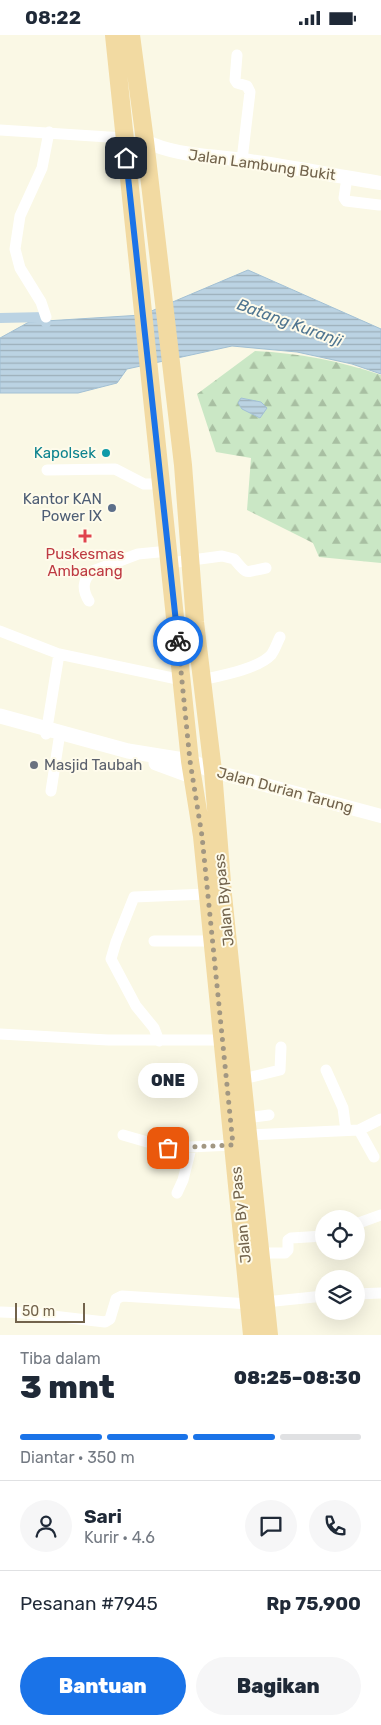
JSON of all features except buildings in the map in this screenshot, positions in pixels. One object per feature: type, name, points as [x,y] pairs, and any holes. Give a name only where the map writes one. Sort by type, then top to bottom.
[{"type":"highway","name":"Jalan By Pass","points":[[114,35],[192,769],[212,941],[229,1045],[233,1145],[258,1303],[252,1335]]},
{"type":"highway","points":[[131,35],[146,141]]},
{"type":"highway","name":"Jalan Bypass","points":[[146,141],[182,465],[201,680],[213,771],[229,1045],[243,1079],[260,1253],[258,1303],[270,1335]]},
{"type":"main road","points":[[0,716],[50,734]]},
{"type":"main road","points":[[0,723],[50,734]]},
{"type":"main road","name":"Jalan Durian Tarung","points":[[50,734],[165,765],[213,771]]},
{"type":"street","points":[[237,55],[236,80],[247,86],[250,92],[242,160]]},
{"type":"street","points":[[0,130],[124,139]]},
{"type":"street","points":[[46,317],[38,297],[20,268],[15,249],[20,216],[42,169],[49,133]]},
{"type":"street","name":"Jalan Lambung Bukit","points":[[146,141],[166,150],[242,160],[381,183]]},
{"type":"street","points":[[347,177],[344,199],[346,201],[379,205]]},
{"type":"street","points":[[47,470],[114,469],[144,484],[160,477]]},
{"type":"street","points":[[89,601],[85,595],[83,585],[88,575],[93,571],[138,554],[189,560],[222,556],[234,559],[240,569],[245,571],[266,568]]},
{"type":"street","points":[[0,631],[59,654],[182,680]]},
{"type":"street","points":[[201,680],[239,670],[266,659],[280,637]]},
{"type":"street","points":[[51,791],[50,734],[59,654]]},
{"type":"street","name":"Jalan Durian Tarung","points":[[213,771],[381,816]]},
{"type":"street","points":[[159,1041],[154,1028],[136,1006],[111,959],[116,942],[134,897],[208,894]]},
{"type":"street","points":[[154,941],[212,941]]},
{"type":"street","points":[[0,1033],[229,1045]]},
{"type":"street","points":[[243,1079],[280,1070],[281,1047]]},
{"type":"street","points":[[326,1071],[343,1109],[346,1131]]},
{"type":"street","points":[[246,1118],[269,1115]]},
{"type":"street","points":[[248,1135],[359,1131],[381,1119]]},
{"type":"street","points":[[359,1131],[374,1157]]},
{"type":"street","points":[[123,1135],[159,1147],[191,1148],[233,1145]]},
{"type":"street","points":[[177,1193],[186,1173],[191,1148]]},
{"type":"street","points":[[365,1221],[381,1215]]},
{"type":"street","points":[[260,1253],[285,1253],[288,1250],[288,1240],[291,1238],[315,1237]]},
{"type":"street","points":[[365,1293],[381,1293]]},
{"type":"street","points":[[0,1312],[105,1322],[110,1319],[116,1299],[122,1296],[258,1303],[315,1297]]},
{"type":"green space","points":[[255,351],[319,359],[381,375],[381,563],[319,557],[313,543],[247,510],[251,458],[216,452],[197,394]]},
{"type":"water","name":"Batang Kuranji","points":[[248,270],[381,329],[381,374],[352,364],[297,352],[232,346],[127,369],[117,383],[78,393],[0,393],[0,338],[29,322],[142,315]]},
{"type":"water","points":[[241,398],[261,402],[267,408],[260,418],[242,409],[238,403]]},
{"type":"waterway","points":[[0,318],[46,317],[46,323]]},
{"type":"way so far","points":[[168,1148],[233,1145],[202,836],[190,761],[178,641]]},
{"type":"place","name":"Kapolsek","points":[[106,453]]},
{"type":"place","name":"Kantor KAN Power IX","points":[[112,508]]},
{"type":"place","name":"Puskesmas Ambacang","points":[[85,536]]},
{"type":"place","name":"Masjid Taubah","points":[[34,765]]},
{"type":"place","name":"ONE","points":[[168,1148]]},
{"type":"route","points":[[126,158],[178,641]]}]
